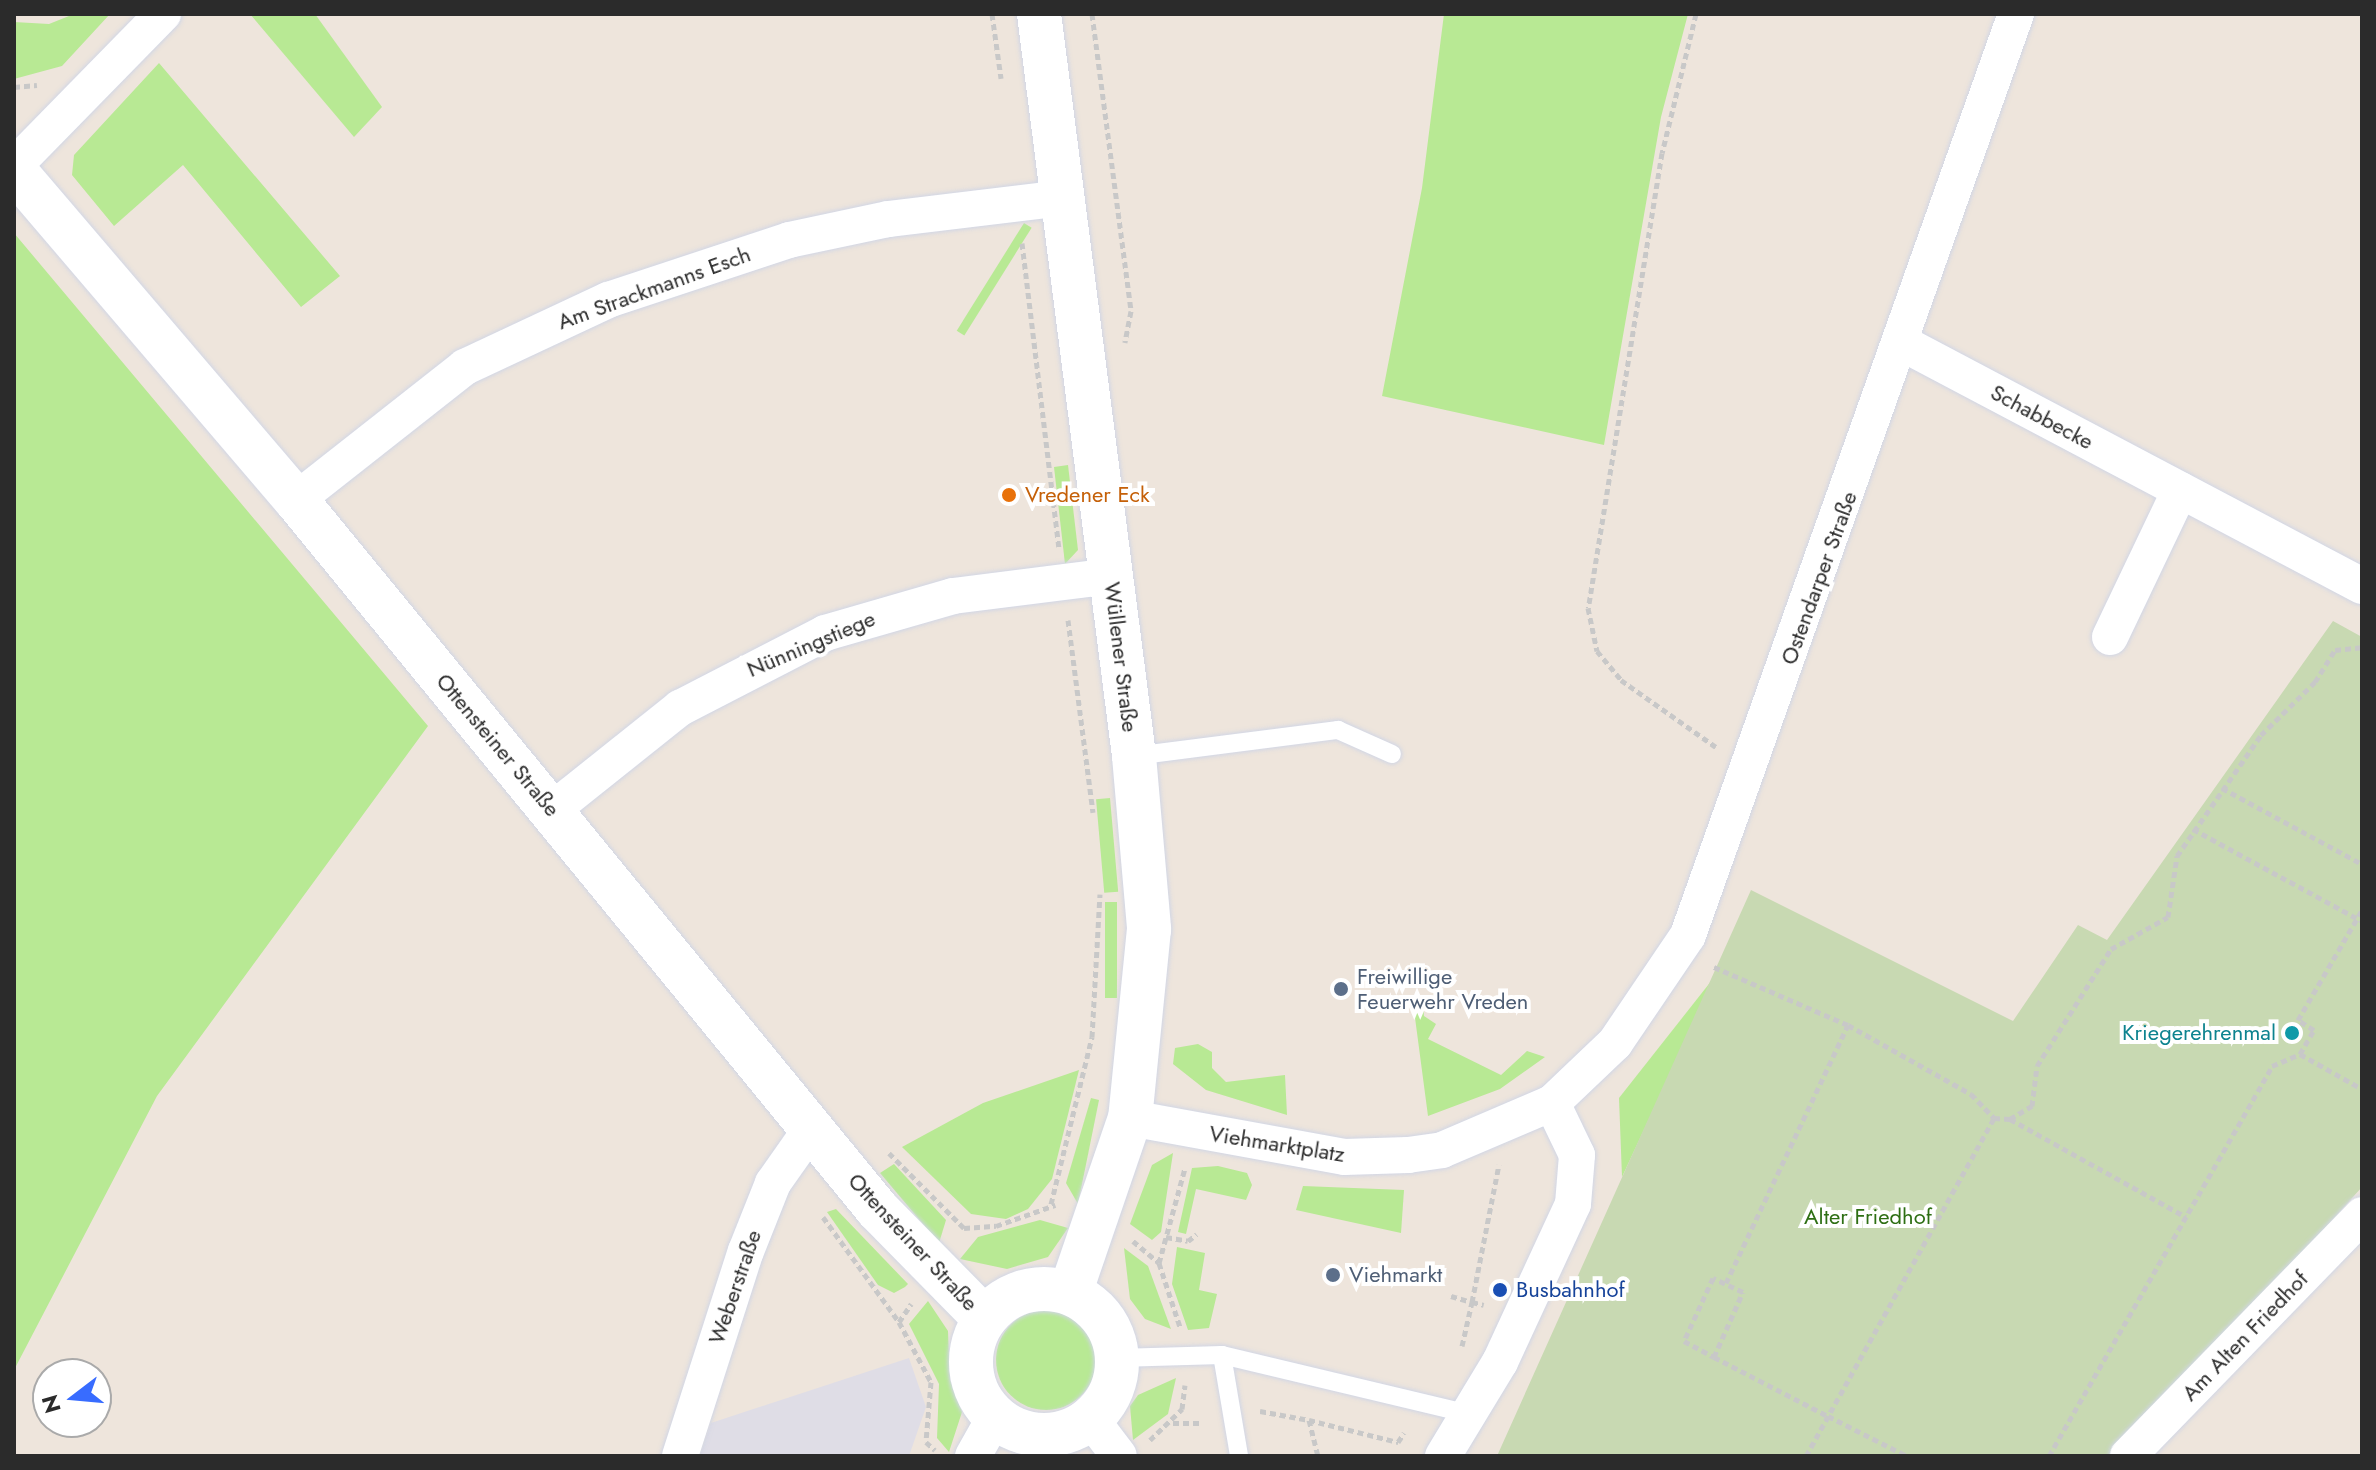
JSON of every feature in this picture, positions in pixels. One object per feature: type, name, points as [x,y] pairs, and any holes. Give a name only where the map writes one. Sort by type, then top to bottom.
[{"type":"street","points":[[14,168],[163,14]]},
{"type":"street","name":"Wüllener Straße","points":[[1039,14],[1134,756],[1149,929],[1130,1118],[1070,1293]]},
{"type":"street","name":"Ostendarper Straße","points":[[1552,1103],[1615,1043],[1681,947],[1750,769],[1904,344],[2016,14]]},
{"type":"street","name":"Ottensteiner Straße","points":[[14,168],[296,500],[811,1129],[933,1270],[984,1318]]},
{"type":"street","name":"Am Strackmanns Esch","points":[[296,500],[465,367],[608,300],[789,240],[889,219],[1063,198]]},
{"type":"street","name":"Schabbecke","points":[[1904,344],[2362,586]]},
{"type":"street","points":[[2110,637],[2180,490]]},
{"type":"street","name":"Nünningstiege","points":[[552,810],[680,708],[825,633],[953,596],[1111,576]]},
{"type":"street","points":[[1443,1456],[1469,1414],[1573,1204],[1577,1155],[1552,1103]]},
{"type":"street","name":"Viehmarktplatz","points":[[1130,1118],[1344,1157],[1408,1155],[1442,1150],[1552,1103]]},
{"type":"street","name":"Weberstraße","points":[[680,1456],[751,1237],[773,1183],[811,1129]]},
{"type":"street","name":"Am Alten Friedhof","points":[[2128,1456],[2362,1215]]},
{"type":"street","points":[[1070,1293],[1103,1319],[1117,1358],[1111,1392],[1091,1419],[1043,1436],[995,1417],[977,1391],[970,1359],[984,1318],[1014,1294],[1070,1293]]},
{"type":"street","points":[[973,1456],[995,1417]]},
{"type":"street","points":[[1091,1419],[1131,1450]]},
{"type":"lane","points":[[1134,756],[1338,730],[1392,754]]},
{"type":"lane","points":[[1222,1355],[1239,1456]]},
{"type":"lane","points":[[1117,1358],[1222,1355],[1469,1414]]},
{"type":"path","points":[[1092,14],[1131,311],[1122,350]]},
{"type":"path","points":[[1696,14],[1662,153],[1588,608],[1597,651],[1621,680],[1750,769]]},
{"type":"path","points":[[2010,1119],[2032,1106],[2037,1066],[2111,949],[2159,925],[2175,906],[2177,856],[2222,788],[2335,650],[2362,647]]},
{"type":"path","points":[[2222,788],[2362,864]]},
{"type":"path","points":[[2193,829],[2360,920]]},
{"type":"path","points":[[2049,1456],[2272,1066],[2300,1054],[2314,1030],[2298,1020],[2360,920],[2362,910]]},
{"type":"path","points":[[1706,963],[1848,1025],[1971,1094],[1994,1118],[2010,1119],[2186,1217]]},
{"type":"path","points":[[1726,1283],[1848,1025]]},
{"type":"path","points":[[2300,1054],[2362,1089]]},
{"type":"path","points":[[1806,1456],[1994,1118]]},
{"type":"path","points":[[883,1148],[964,1228]]},
{"type":"path","points":[[1460,1355],[1502,1153]]},
{"type":"path","points":[[1159,1263],[1187,1160]]},
{"type":"path","points":[[823,1217],[899,1322],[931,1382],[926,1442],[941,1456]]},
{"type":"path","points":[[1166,1237],[1188,1241],[1197,1234]]},
{"type":"path","points":[[899,1322],[933,1270]]},
{"type":"path","points":[[1714,1357],[1743,1292],[1713,1278],[1684,1341],[1714,1357],[1828,1416],[1907,1456]]},
{"type":"path","points":[[1451,1296],[1472,1302]]},
{"type":"path","points":[[1131,1450],[1173,1423],[1182,1409],[1183,1354]]},
{"type":"path","points":[[1251,1412],[1309,1420],[1398,1442],[1404,1433]]},
{"type":"path","points":[[1309,1420],[1318,1456]]},
{"type":"path","points":[[1173,1423],[1203,1423]]},
{"type":"shaded area","points":[[909,1358],[926,1407],[909,1456],[700,1456],[711,1423]]},
{"type":"green space","points":[[74,14],[110,14],[62,66],[14,79],[14,22],[49,24]]},
{"type":"green space","points":[[250,14],[315,14],[382,107],[354,137]]},
{"type":"green space","points":[[1444,14],[1688,14],[1661,117],[1604,445],[1382,396],[1422,188]]},
{"type":"green space","points":[[159,63],[340,276],[301,307],[183,165],[114,226],[72,175],[74,155]]},
{"type":"green space","points":[[1024,223],[1032,228],[964,335],[957,331]]},
{"type":"green space","points":[[14,233],[428,726],[157,1096],[14,1370]]},
{"type":"green space","points":[[1068,465],[1078,550],[1065,564],[1054,467]]},
{"type":"green space","name":"Alter Friedhof","points":[[2333,621],[2362,637],[2362,1187],[2119,1456],[1497,1456],[1751,890],[2013,1021],[2078,925],[2107,940]]},
{"type":"green space","points":[[1110,798],[1118,892],[1104,893],[1096,799]]},
{"type":"green space","points":[[1105,902],[1117,902],[1117,998],[1105,998]]},
{"type":"green space","points":[[1716,975],[1622,1177],[1619,1098]]},
{"type":"green space","points":[[1412,995],[1422,995],[1424,1016],[1436,1024],[1428,1039],[1501,1075],[1527,1051],[1545,1057],[1500,1089],[1428,1116]]},
{"type":"green space","points":[[1198,1044],[1212,1052],[1212,1068],[1226,1082],[1285,1075],[1287,1115],[1206,1090],[1173,1064],[1175,1048]]},
{"type":"green space","points":[[1079,1070],[1052,1179],[1028,1209],[1006,1219],[971,1214],[902,1147],[983,1103]]},
{"type":"green space","points":[[1091,1098],[1099,1100],[1078,1204],[1066,1183]]},
{"type":"green space","points":[[1173,1153],[1161,1232],[1152,1240],[1130,1224],[1152,1165]]},
{"type":"green space","points":[[894,1164],[946,1220],[939,1243],[880,1173]]},
{"type":"green space","points":[[1218,1166],[1247,1173],[1252,1185],[1246,1200],[1196,1189],[1186,1234],[1178,1232],[1192,1168]]},
{"type":"green space","points":[[1303,1186],[1404,1190],[1401,1233],[1296,1210]]},
{"type":"green space","points":[[836,1209],[908,1284],[905,1287],[894,1293],[878,1285],[827,1212]]},
{"type":"green space","points":[[1040,1220],[1068,1228],[1048,1257],[1007,1269],[960,1259],[978,1237]]},
{"type":"green space","points":[[1177,1247],[1205,1253],[1199,1290],[1217,1294],[1209,1328],[1188,1330],[1172,1284]]},
{"type":"green space","points":[[1124,1248],[1148,1266],[1171,1329],[1145,1319],[1130,1299]]},
{"type":"green space","points":[[928,1301],[948,1331],[950,1380],[962,1412],[949,1452],[937,1438],[939,1384],[909,1324]]},
{"type":"green space","points":[[1046,1310],[1065,1314],[1081,1325],[1092,1341],[1096,1360],[1092,1379],[1081,1395],[1065,1406],[1046,1410],[1027,1406],[1011,1395],[1000,1379],[996,1360],[1000,1341],[1011,1325],[1027,1314]]},
{"type":"green space","points":[[1176,1378],[1168,1414],[1133,1440],[1130,1406],[1138,1395]]},
{"type":"place","name":"Vredener Eck","points":[[1009,495]]},
{"type":"place","name":"Freiwillige Feuerwehr Vreden","points":[[1341,989]]},
{"type":"place","name":"Kriegerehrenmal","points":[[2292,1033]]},
{"type":"place","name":"Viehmarkt","points":[[1333,1275]]},
{"type":"place","name":"Busbahnhof","points":[[1500,1290]]}]
